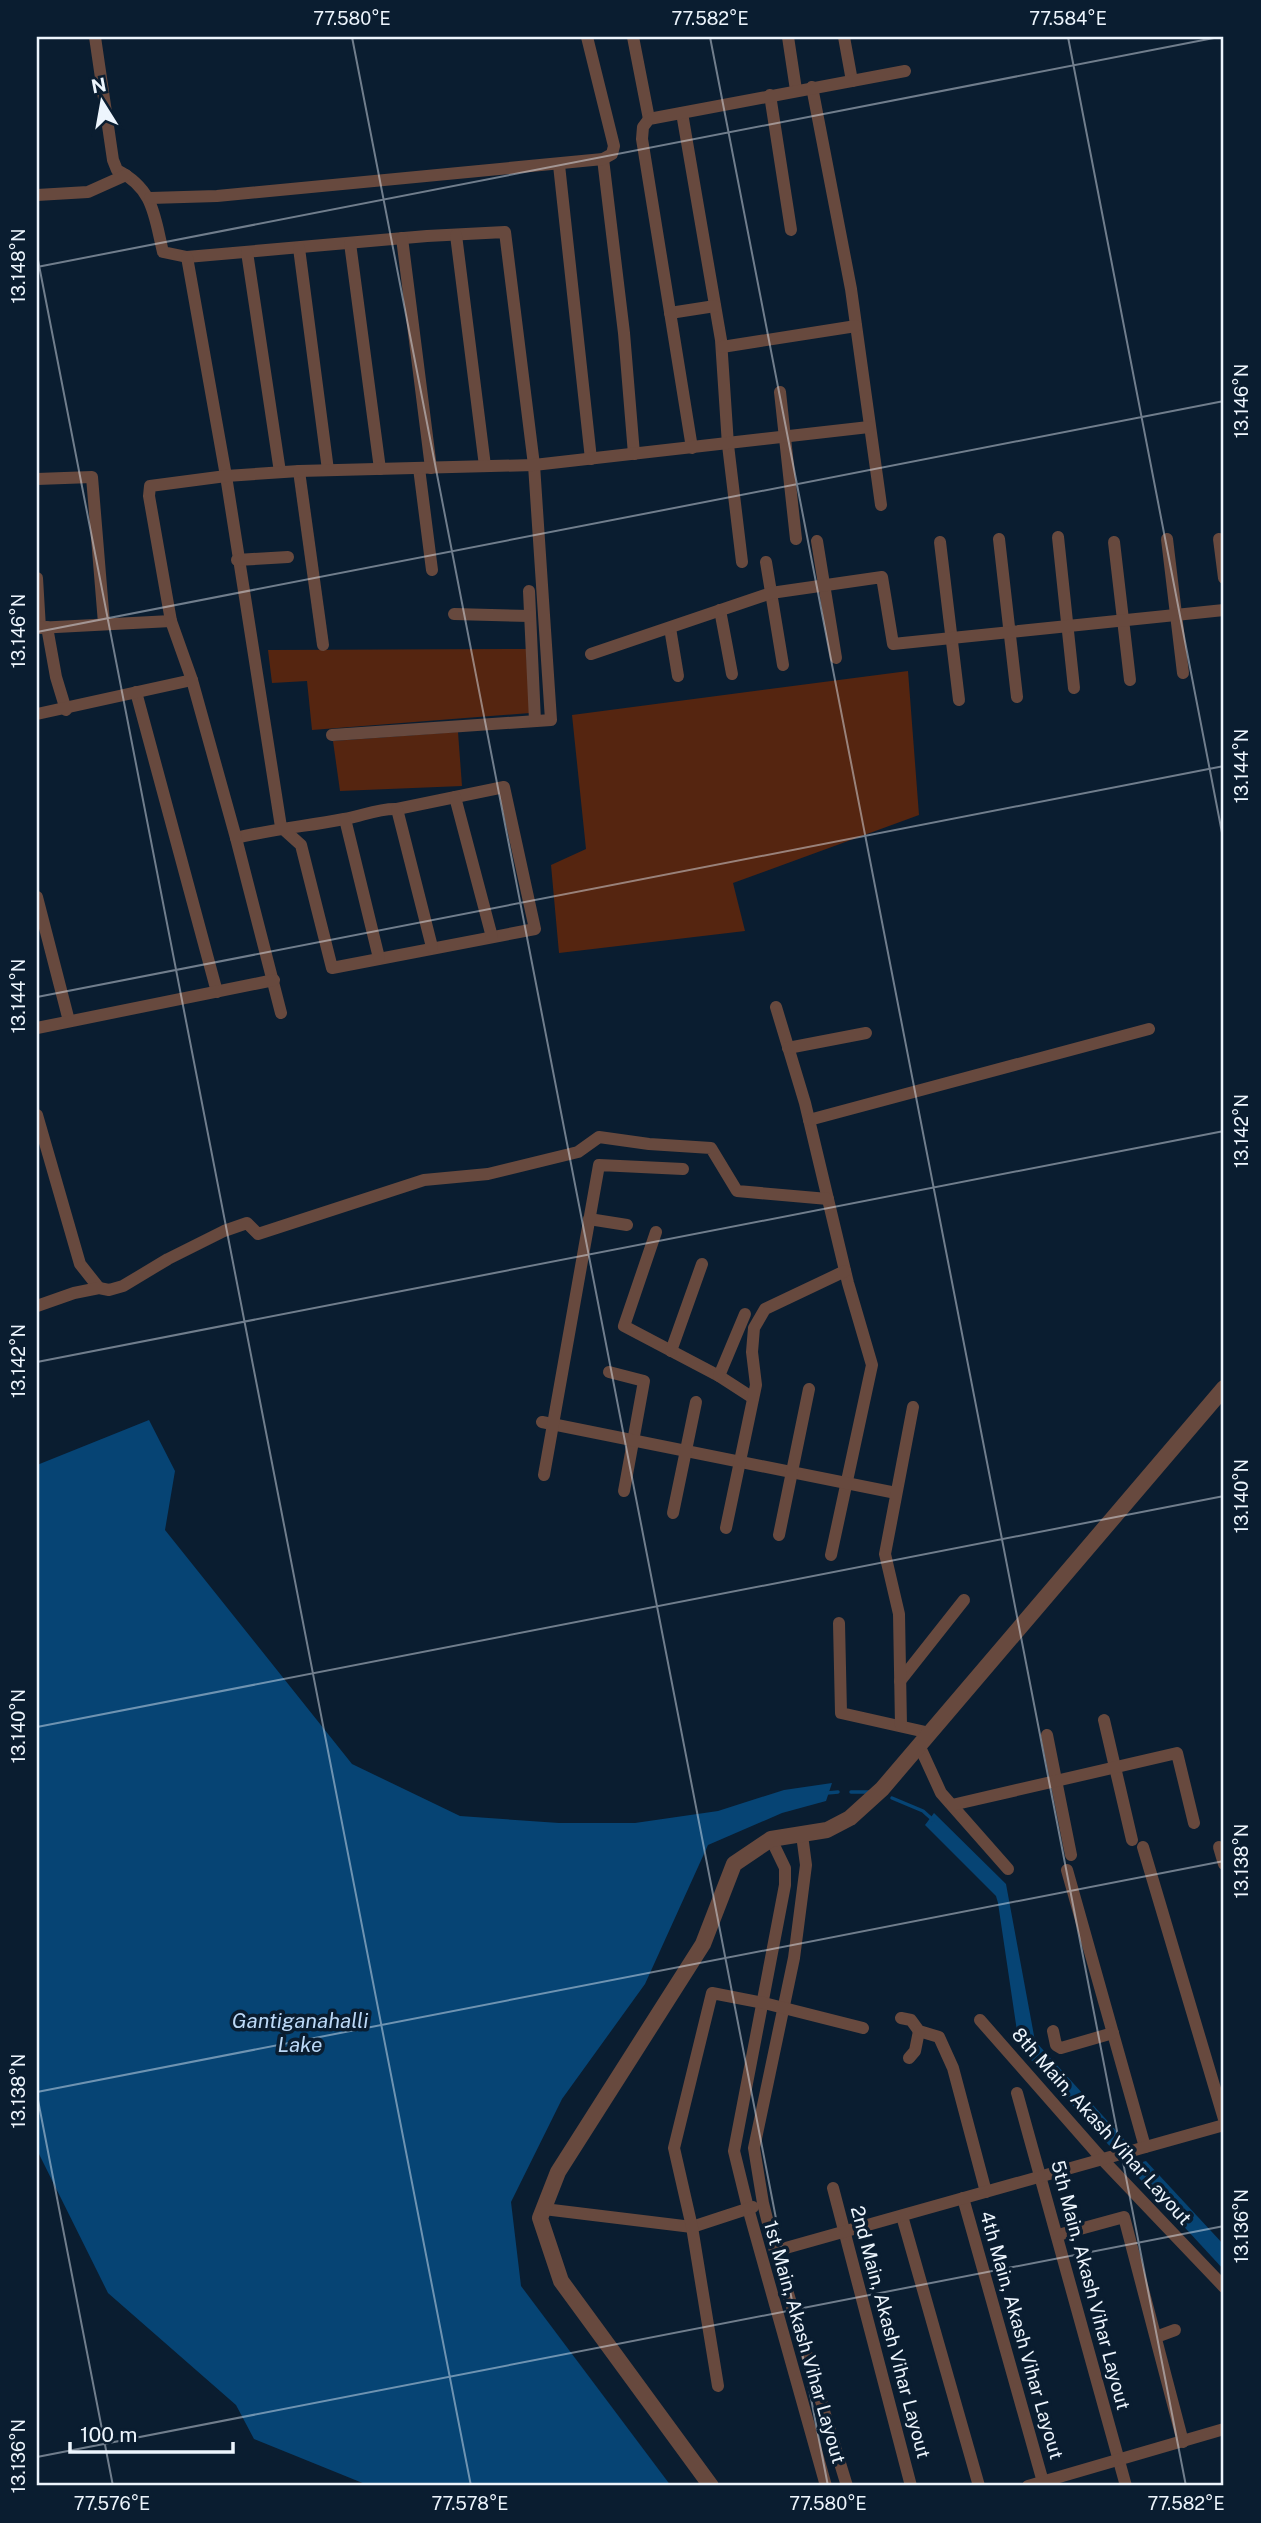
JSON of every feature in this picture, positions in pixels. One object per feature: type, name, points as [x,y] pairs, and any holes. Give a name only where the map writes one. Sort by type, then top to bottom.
[{"type":"street","points":[[95,37],[113,160],[117,170],[127,175],[150,198],[163,252],[187,257],[505,232],[534,465],[551,720],[332,735]]},
{"type":"street","points":[[150,198],[217,196],[603,159],[612,154],[614,146],[587,37]]},
{"type":"street","points":[[633,37],[649,119]]},
{"type":"street","points":[[788,37],[796,90]]},
{"type":"street","points":[[844,37],[852,81]]},
{"type":"street","points":[[692,448],[642,139],[643,127],[649,119],[905,71]]},
{"type":"street","points":[[812,87],[851,289],[881,505]]},
{"type":"street","points":[[770,96],[791,230]]},
{"type":"street","points":[[682,113],[722,346],[728,445],[742,562]]},
{"type":"street","points":[[603,159],[624,333],[634,454]]},
{"type":"street","points":[[559,164],[591,459]]},
{"type":"street","points":[[37,195],[89,191],[127,175]]},
{"type":"street","points":[[456,235],[485,466]]},
{"type":"street","points":[[402,238],[425,468],[432,570]]},
{"type":"street","points":[[350,243],[380,469]]},
{"type":"street","points":[[299,248],[328,470]]},
{"type":"street","points":[[247,252],[280,472]]},
{"type":"street","points":[[187,257],[226,476],[237,560],[255,655],[281,827],[301,845],[332,968],[535,929],[504,787],[397,809],[387,808],[345,819],[281,827],[236,838]]},
{"type":"street","points":[[670,313],[715,306]]},
{"type":"street","points":[[722,346],[856,326]]},
{"type":"street","points":[[780,392],[796,539]]},
{"type":"street","points":[[281,1013],[192,680],[171,621],[149,486],[280,472],[534,465],[869,427]]},
{"type":"street","points":[[299,471],[323,645]]},
{"type":"street","points":[[37,479],[92,477],[104,623]]},
{"type":"street","points":[[1058,537],[1074,688]]},
{"type":"street","points":[[999,539],[1017,696]]},
{"type":"street","points":[[1167,539],[1183,673]]},
{"type":"street","points":[[1219,539],[1224,578]]},
{"type":"street","points":[[817,541],[836,658]]},
{"type":"street","points":[[940,542],[959,700]]},
{"type":"street","points":[[1114,542],[1130,680]]},
{"type":"street","points":[[237,560],[288,557]]},
{"type":"street","points":[[766,562],[783,665]]},
{"type":"street","points":[[592,654],[771,593],[882,577],[892,643],[1224,610]]},
{"type":"street","points":[[37,579],[41,628],[66,710]]},
{"type":"street","points":[[528,591],[535,721]]},
{"type":"street","points":[[720,610],[732,674]]},
{"type":"street","points":[[454,614],[530,616]]},
{"type":"street","points":[[41,628],[171,621]]},
{"type":"street","points":[[670,628],[678,676]]},
{"type":"street","points":[[37,715],[192,680]]},
{"type":"street","points":[[136,692],[218,992]]},
{"type":"street","points":[[456,797],[492,937]]},
{"type":"street","points":[[397,809],[432,947]]},
{"type":"street","points":[[345,819],[379,958]]},
{"type":"street","points":[[37,897],[69,1021]]},
{"type":"street","points":[[37,1028],[274,980]]},
{"type":"street","points":[[776,1007],[809,1120],[845,1270],[872,1365],[831,1555]]},
{"type":"street","points":[[809,1120],[1149,1029]]},
{"type":"street","points":[[788,1048],[866,1033]]},
{"type":"street","points":[[37,1115],[80,1264],[99,1287]]},
{"type":"street","points":[[37,1306],[55,1298],[99,1287],[109,1290],[123,1286],[168,1259],[224,1231],[247,1223],[258,1234],[424,1180],[488,1174],[578,1152],[599,1137],[649,1144],[711,1147],[737,1191],[828,1199]]},
{"type":"street","points":[[544,1475],[547,1423],[599,1165],[683,1169]]},
{"type":"street","points":[[590,1219],[627,1225]]},
{"type":"street","points":[[656,1232],[624,1326],[719,1376],[753,1398]]},
{"type":"street","points":[[671,1351],[702,1264]]},
{"type":"street","points":[[726,1528],[755,1385],[752,1352],[754,1328],[765,1309],[845,1270]]},
{"type":"street","points":[[719,1376],[745,1314]]},
{"type":"street","points":[[609,1372],[644,1381],[624,1491]]},
{"type":"street","points":[[711,2486],[561,2281],[540,2218],[558,2172],[703,1944],[734,1864],[771,1839],[827,1830],[850,1818],[882,1789],[1224,1388]]},
{"type":"street","points":[[779,1535],[809,1389]]},
{"type":"street","points":[[673,1513],[696,1402]]},
{"type":"street","points":[[901,1726],[899,1614],[885,1554],[913,1407]]},
{"type":"street","points":[[547,1423],[896,1493]]},
{"type":"street","points":[[900,1681],[964,1600]]},
{"type":"street","points":[[839,1623],[841,1713],[901,1726],[925,1739],[941,1793],[1009,1870]]},
{"type":"street","points":[[1104,1720],[1137,1843],[1224,2119]]},
{"type":"street","points":[[1046,1735],[1072,1855]]},
{"type":"street","points":[[952,1805],[1177,1753],[1194,1824]]},
{"type":"street","points":[[802,1835],[806,1865],[794,1958],[754,2148],[763,2203],[775,2251],[847,2486]]},
{"type":"street","name":"1st Main, Akash Vihar Layout","points":[[771,1839],[785,1868],[785,1885],[734,2151],[826,2486]]},
{"type":"street","points":[[1219,1847],[1224,1864]]},
{"type":"street","points":[[1067,1870],[1145,2147]]},
{"type":"street","points":[[718,2386],[692,2227],[674,2148],[712,1993],[863,2028]]},
{"type":"street","points":[[901,2018],[911,2020],[919,2031],[939,2037],[953,2068],[986,2192]]},
{"type":"street","name":"8th Main, Akash Vihar Layout","points":[[980,2020],[1224,2287]]},
{"type":"street","points":[[909,2058],[915,2051],[919,2031]]},
{"type":"street","points":[[1053,2031],[1056,2045],[1061,2048],[1113,2034]]},
{"type":"street","name":"5th Main, Akash Vihar Layout","points":[[1017,2093],[1126,2486]]},
{"type":"street","points":[[775,2251],[1224,2125]]},
{"type":"street","name":"2nd Main, Akash Vihar Layout","points":[[833,2188],[911,2486]]},
{"type":"street","name":"4th Main, Akash Vihar Layout","points":[[964,2198],[1044,2482]]},
{"type":"street","points":[[544,2209],[692,2227],[763,2203]]},
{"type":"street","points":[[902,2216],[979,2486]]},
{"type":"street","points":[[1058,2235],[1124,2217],[1183,2442]]},
{"type":"street","points":[[1156,2337],[1175,2330]]},
{"type":"street","points":[[1028,2486],[1224,2430]]},
{"type":"shaded area","points":[[526,649],[530,713],[312,730],[307,681],[272,683],[268,650]]},
{"type":"shaded area","points":[[908,671],[919,815],[733,883],[745,931],[559,953],[551,865],[586,849],[572,715]]},
{"type":"shaded area","points":[[458,732],[462,786],[340,791],[333,741]]},
{"type":"water","name":"Gantiganahalli Lake","points":[[149,1420],[175,1471],[165,1530],[352,1764],[460,1816],[559,1823],[635,1823],[718,1811],[784,1790],[832,1783],[826,1801],[782,1813],[708,1845],[645,1984],[562,2099],[511,2202],[521,2286],[671,2486],[370,2486],[254,2439],[236,2405],[108,2293],[37,2150],[37,1465]]},
{"type":"water","points":[[934,1813],[1006,1884],[1035,2041],[1132,2148],[1116,2153],[1023,2051],[1018,2038],[996,1896],[925,1825]]},
{"type":"water","points":[[1146,2161],[1224,2245],[1224,2270],[1128,2166]]},
{"type":"waterway","points":[[827,1793],[838,1792]]},
{"type":"waterway","points":[[851,1792],[870,1792]]},
{"type":"waterway","points":[[892,1798],[923,1811],[933,1820]]}]
